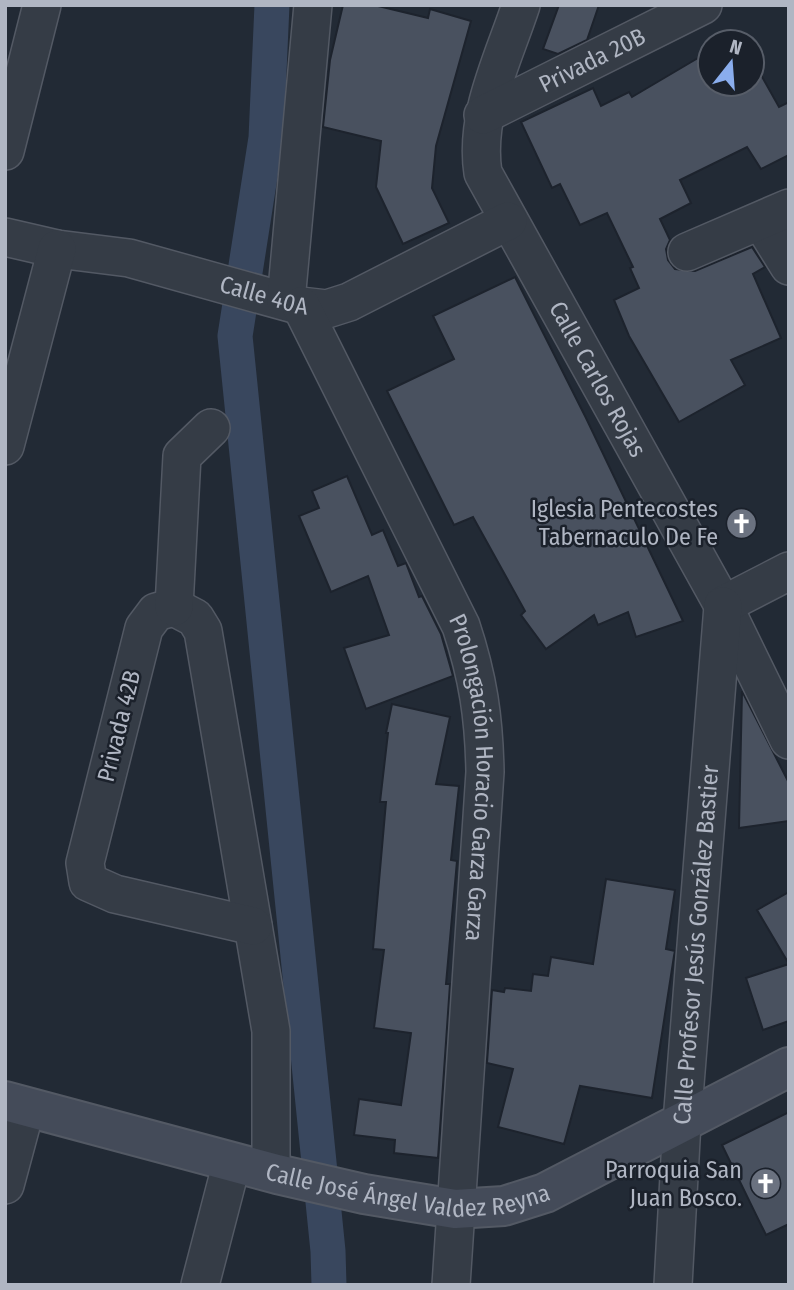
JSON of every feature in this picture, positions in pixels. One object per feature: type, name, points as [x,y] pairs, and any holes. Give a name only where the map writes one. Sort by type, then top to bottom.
[{"type":"street","points":[[5,151],[42,5]]},
{"type":"street","points":[[283,301],[313,5]]},
{"type":"street","name":"Calle Carlos Rojas","points":[[521,5],[483,115],[479,147],[483,173],[723,605],[789,740]]},
{"type":"street","name":"Privada 20B","points":[[483,115],[703,5]]},
{"type":"street","points":[[687,252],[775,214],[789,266]]},
{"type":"street","name":"Calle 40A","points":[[5,237],[57,249],[129,258],[283,301],[327,309],[349,302],[508,220]]},
{"type":"street","points":[[5,446],[57,249]]},
{"type":"street","name":"Prolongación Horacio Garza Garza","points":[[283,301],[461,626],[476,670],[484,717],[485,772],[451,1285]]},
{"type":"street","points":[[211,428],[182,456],[174,607],[195,618],[202,631],[271,1031],[274,1173]]},
{"type":"street","points":[[723,605],[789,571]]},
{"type":"street","name":"Calle Profesor Jesús González Bastier","points":[[673,1285],[682,1122],[723,605]]},
{"type":"street","name":"Privada 42B","points":[[174,607],[156,612],[144,628],[85,863],[88,882],[115,894],[253,926]]},
{"type":"street","name":"Calle José Ángel Valdez Reyna","points":[[16,1104],[274,1173],[364,1194],[455,1209],[504,1206],[545,1193],[789,1067]]},
{"type":"street","points":[[5,1185],[16,1104]]},
{"type":"street","points":[[200,1285],[232,1162]]},
{"type":"building","points":[[343,5],[374,5],[428,18],[430,9],[471,21],[436,146],[432,188],[449,223],[403,244],[376,187],[381,141],[323,127],[330,60]]},
{"type":"building","points":[[559,5],[599,5],[587,40],[558,54],[543,49]]},
{"type":"building","points":[[696,59],[696,98],[766,98],[766,84],[779,107],[789,102],[789,155],[761,169],[747,147],[680,180],[691,203],[660,219],[670,240],[666,249],[668,260],[675,269],[695,271],[752,247],[765,267],[753,274],[781,338],[731,360],[745,385],[679,422],[629,336],[614,300],[639,288],[630,268],[633,267],[607,213],[580,225],[560,184],[552,188],[521,122],[593,88],[601,106],[629,92],[632,97]]},
{"type":"building","points":[[515,277],[683,621],[636,637],[628,612],[598,625],[594,615],[546,649],[521,615],[525,611],[473,517],[454,525],[387,391],[454,359],[433,316]]},
{"type":"building","points":[[347,476],[372,535],[383,530],[398,566],[406,563],[419,597],[422,596],[441,634],[453,676],[366,709],[344,648],[389,635],[368,576],[331,592],[299,516],[319,508],[312,491]]},
{"type":"building","points":[[742,691],[789,783],[789,821],[739,828]]},
{"type":"building","points":[[392,704],[450,717],[436,784],[459,786],[451,860],[457,861],[446,984],[450,984],[438,1158],[394,1153],[395,1140],[354,1135],[359,1099],[401,1105],[411,1033],[374,1028],[384,950],[373,949],[386,802],[380,802],[386,733]]},
{"type":"building","points":[[606,879],[675,890],[666,949],[675,951],[652,1098],[580,1086],[564,1144],[498,1127],[513,1069],[487,1063],[492,990],[504,992],[505,988],[531,991],[533,974],[548,976],[551,957],[593,964]]},
{"type":"building","points":[[789,892],[789,964],[757,910]]},
{"type":"building","points":[[789,964],[789,1021],[763,1030],[746,978]]},
{"type":"building","name":"Parroquia San Juan Bosco.","points":[[789,1112],[789,1224],[766,1235],[722,1145]]},
{"type":"waterway","points":[[272,5],[266,138],[235,336],[328,1251],[329,1285]]},
{"type":"place","name":"Iglesia Pentecostes Tabernaculo De Fe","points":[[741,523]]},
{"type":"place","name":"Parroquia San Juan Bosco.","points":[[765,1184]]}]
